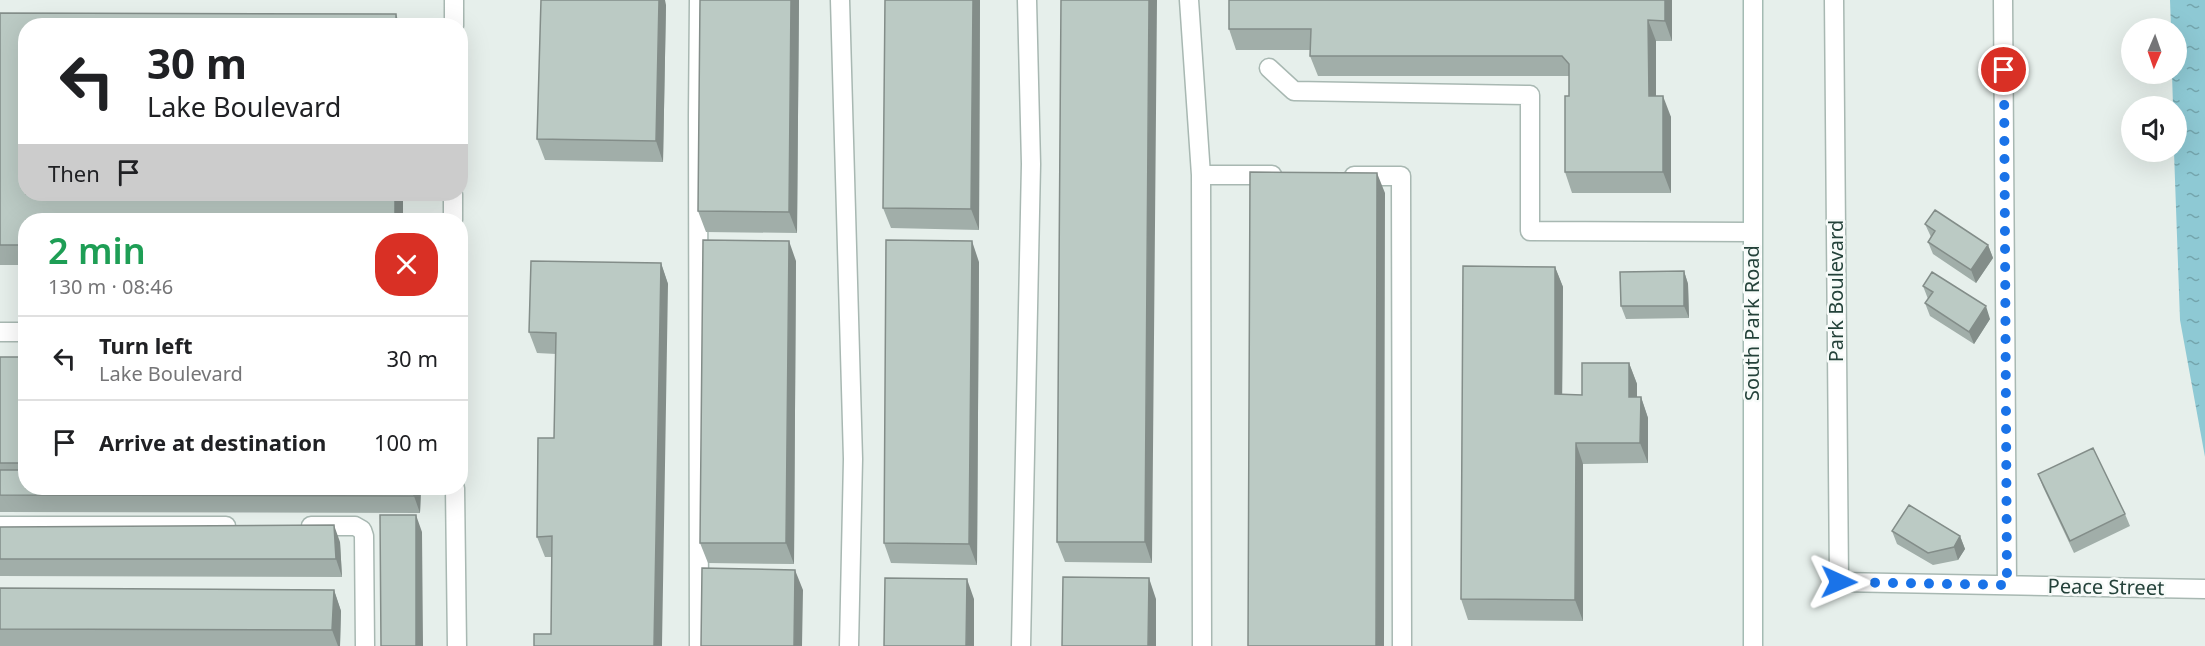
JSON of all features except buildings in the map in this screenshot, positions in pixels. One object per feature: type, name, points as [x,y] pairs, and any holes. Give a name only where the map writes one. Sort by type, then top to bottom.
[{"type":"street","points":[[454,0],[454,18]]},
{"type":"street","points":[[699,0],[699,646]]},
{"type":"street","points":[[840,0],[853,459],[849,646]]},
{"type":"street","points":[[1021,646],[1031,164],[1027,0]]},
{"type":"street","points":[[1189,0],[1201,175],[1202,646]]},
{"type":"street","name":"South Park Road","points":[[1753,0],[1753,646]]},
{"type":"street","name":"Park Boulevard","points":[[1834,0],[1839,582]]},
{"type":"street","points":[[2003,0],[2007,585]]},
{"type":"street","points":[[1269,68],[1294,91],[1530,96],[1530,231],[1752,232]]},
{"type":"street","points":[[1201,175],[1295,176]]},
{"type":"street","points":[[1342,176],[1401,176],[1402,646]]},
{"type":"street","points":[[0,332],[18,332]]},
{"type":"street","points":[[455,495],[457,646]]},
{"type":"street","points":[[0,526],[249,526]]},
{"type":"street","points":[[296,526],[355,526],[362,530],[364,536],[365,646]]},
{"type":"street","name":"Peace Street","points":[[1839,582],[2205,590]]},
{"type":"water","points":[[2170,0],[2205,0],[2205,457],[2180,320],[2174,162],[2187,162],[2187,96],[2173,96],[2172,84],[2187,84],[2187,18],[2171,18]]},
{"type":"route","points":[[1839,582],[2007,585],[2004,70]]}]
